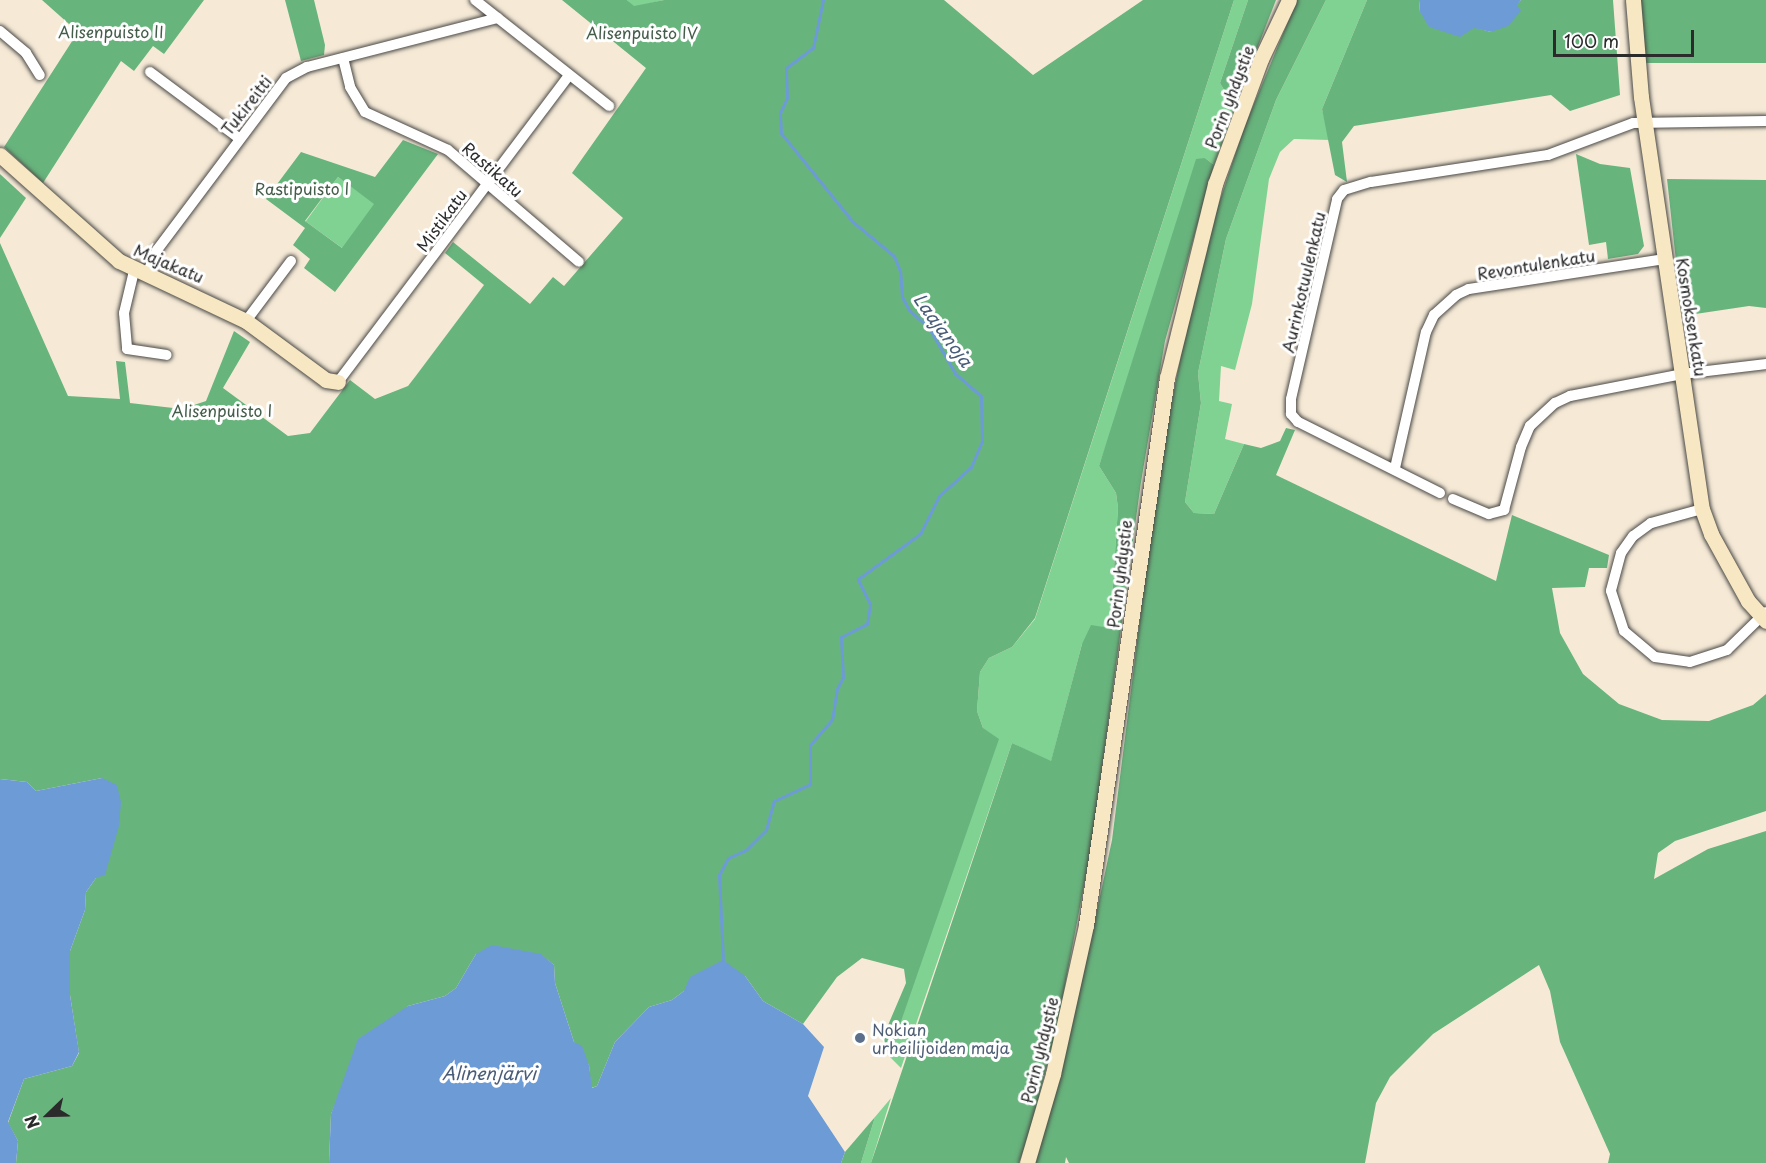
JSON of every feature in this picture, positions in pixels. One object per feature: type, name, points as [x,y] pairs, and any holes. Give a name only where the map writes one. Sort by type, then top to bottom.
[{"type":"main road","name":"Porin yhdystie","points":[[1027,1163],[1053,1074],[1086,925],[1167,378],[1215,184],[1261,60],[1289,0]]},
{"type":"main road","name":"Kosmoksenkatu","points":[[1633,0],[1645,122],[1702,509],[1727,565],[1765,617]]},
{"type":"main road","name":"Majakatu","points":[[0,155],[140,272],[246,321],[326,380],[338,382]]},
{"type":"street","points":[[476,0],[609,106]]},
{"type":"street","name":"Tukireitti","points":[[167,355],[127,349],[124,313],[140,272],[286,78],[307,67],[498,18]]},
{"type":"street","points":[[0,31],[26,53],[40,75]]},
{"type":"street","name":"Rastikatu","points":[[343,58],[350,87],[365,112],[379,122],[448,150],[579,262]]},
{"type":"street","points":[[150,72],[239,138]]},
{"type":"street","name":"Mistikatu","points":[[338,382],[569,75]]},
{"type":"street","points":[[1645,122],[1766,121]]},
{"type":"street","name":"Aurinkotuulenkatu","points":[[1440,493],[1395,468],[1298,422],[1291,414],[1291,399],[1337,199],[1352,186],[1548,155],[1620,127],[1645,122]]},
{"type":"street","name":"Revontulenkatu","points":[[1395,468],[1426,332],[1434,315],[1456,295],[1469,289],[1665,260]]},
{"type":"street","points":[[246,321],[291,261]]},
{"type":"street","points":[[1453,499],[1489,514],[1504,510],[1521,447],[1530,426],[1555,403],[1586,391],[1682,374],[1766,364]]},
{"type":"street","points":[[1702,509],[1651,523],[1633,536],[1621,553],[1611,591],[1624,631],[1655,657],[1681,663],[1706,660],[1727,650],[1765,617]]},
{"type":"green space","name":"Alisenpuisto II","points":[[42,0],[204,0],[164,54],[153,46],[134,71],[121,61],[43,183],[4,147],[78,32]]},
{"type":"green space","points":[[285,0],[314,0],[325,45],[324,55],[301,61]]},
{"type":"green space","points":[[562,0],[627,0],[634,6],[664,0],[944,0],[1033,75],[1143,0],[1234,0],[1035,618],[1012,647],[989,658],[980,672],[977,711],[983,728],[999,739],[889,1056],[883,1037],[906,983],[904,969],[862,958],[837,977],[803,1024],[763,1001],[745,976],[684,991],[672,1000],[649,1007],[615,1042],[597,1086],[591,1088],[589,1065],[574,1042],[555,983],[554,965],[540,954],[476,954],[456,988],[445,996],[408,1006],[345,1081],[331,1114],[329,1163],[16,1163],[18,1141],[8,1123],[24,1079],[72,1066],[79,1053],[70,995],[70,951],[85,910],[86,892],[96,878],[102,778],[36,791],[27,782],[0,779],[0,243],[68,396],[120,399],[116,361],[125,362],[130,403],[182,409],[206,401],[234,331],[250,342],[223,388],[288,436],[310,433],[350,380],[375,399],[408,386],[484,285],[445,253],[453,242],[530,304],[553,277],[564,286],[623,218],[572,173],[646,68]]},
{"type":"green space","points":[[627,0],[664,0],[634,7]]},
{"type":"green space","points":[[1234,0],[1248,0],[1220,83],[1224,90],[1241,90],[1214,165],[1205,158],[1099,466],[1116,493],[1118,508],[1110,629],[1082,644],[1051,762],[1012,743],[901,1068],[889,1056],[983,728],[977,711],[980,672],[989,658],[1012,647],[1035,619]]},
{"type":"green space","points":[[1248,0],[1276,0],[1241,90],[1224,90],[1220,83]]},
{"type":"green space","points":[[1297,0],[1326,0],[1276,100],[1226,239],[1198,373],[1201,403],[1185,502],[1194,513],[1214,514],[1244,444],[1261,448],[1280,441],[1286,428],[1295,430],[1276,475],[1496,581],[1512,515],[1609,555],[1607,568],[1589,568],[1585,587],[1552,588],[1560,633],[1583,674],[1619,704],[1662,720],[1709,721],[1753,705],[1766,694],[1766,811],[1675,841],[1658,853],[1654,879],[1708,849],[1766,831],[1766,1163],[1608,1163],[1610,1154],[1560,1042],[1550,991],[1539,965],[1433,1034],[1390,1077],[1376,1103],[1365,1163],[1069,1163],[1066,1157],[1065,1163],[1035,1163],[1083,976],[1112,840],[1160,461],[1188,320],[1211,227],[1244,128]]},
{"type":"green space","points":[[1326,0],[1367,0],[1322,109],[1330,140],[1294,139],[1280,152],[1269,179],[1252,304],[1235,370],[1221,366],[1219,401],[1232,404],[1225,439],[1244,444],[1214,514],[1194,513],[1185,502],[1201,403],[1198,373],[1226,239],[1276,100]]},
{"type":"green space","points":[[1367,0],[1419,0],[1420,12],[1491,32],[1521,0],[1613,0],[1620,95],[1570,111],[1551,95],[1354,126],[1342,142],[1347,182],[1335,175],[1322,109]]},
{"type":"green space","points":[[1641,0],[1766,0],[1766,63],[1641,63]]},
{"type":"green space","name":"Rastipuisto I","points":[[403,140],[438,154],[335,292],[304,268],[310,259],[293,245],[305,228],[266,199],[301,152],[375,177]],"holes":[[[338,177],[374,204],[342,248],[305,221]]]},
{"type":"green space","points":[[1576,154],[1600,164],[1630,168],[1644,246],[1638,254],[1608,259],[1606,242],[1589,245]]},
{"type":"green space","points":[[1205,158],[1214,165],[1165,341],[1141,482],[1091,849],[1058,1022],[1030,1132],[1019,1163],[871,1163],[1012,743],[1051,761],[1082,644],[1091,625],[1110,628],[1118,508],[1116,493],[1099,466],[1196,159]]},
{"type":"green space","points":[[0,174],[26,198],[0,238]]},
{"type":"green space","points":[[338,177],[375,204],[343,249],[306,221]]},
{"type":"green space","points":[[1667,179],[1766,180],[1766,308],[1749,306],[1682,316]]},
{"type":"green space","points":[[891,1098],[871,1163],[861,1163],[875,1117]]},
{"type":"green space","points":[[875,1117],[861,1163],[841,1163],[845,1152]]},
{"type":"water","points":[[1419,0],[1521,0],[1517,5],[1521,11],[1508,26],[1491,32],[1474,28],[1460,37],[1429,27],[1420,12]]},
{"type":"water","points":[[102,778],[117,785],[121,802],[119,826],[105,875],[96,878],[86,892],[85,910],[70,951],[70,995],[79,1052],[72,1066],[24,1079],[8,1122],[18,1141],[16,1163],[0,1163],[0,779],[27,782],[36,791]]},
{"type":"water","name":"Alinenjärvi","points":[[492,945],[541,954],[554,965],[555,983],[574,1042],[582,1046],[589,1065],[592,1088],[597,1086],[615,1042],[649,1007],[672,1000],[684,991],[690,977],[723,960],[745,976],[763,1001],[803,1024],[824,1047],[808,1096],[845,1152],[841,1163],[329,1163],[331,1114],[358,1039],[408,1006],[445,996],[456,988],[476,954]]},
{"type":"waterway","name":"Laajanoja","points":[[723,960],[719,875],[728,858],[746,850],[766,830],[774,801],[810,784],[810,745],[832,720],[837,689],[843,677],[841,637],[867,624],[870,604],[858,579],[920,534],[939,496],[971,467],[982,441],[981,396],[955,373],[929,328],[909,310],[902,297],[900,271],[894,256],[853,222],[781,133],[780,113],[787,98],[786,68],[813,48],[823,0]]},
{"type":"place","name":"Nokian urheilijoiden maja","points":[[860,1038]]},
{"type":"park label","name":"Alisenpuisto IV","points":[[642,32]]},
{"type":"park label","name":"Alisenpuisto I","points":[[222,410]]}]
